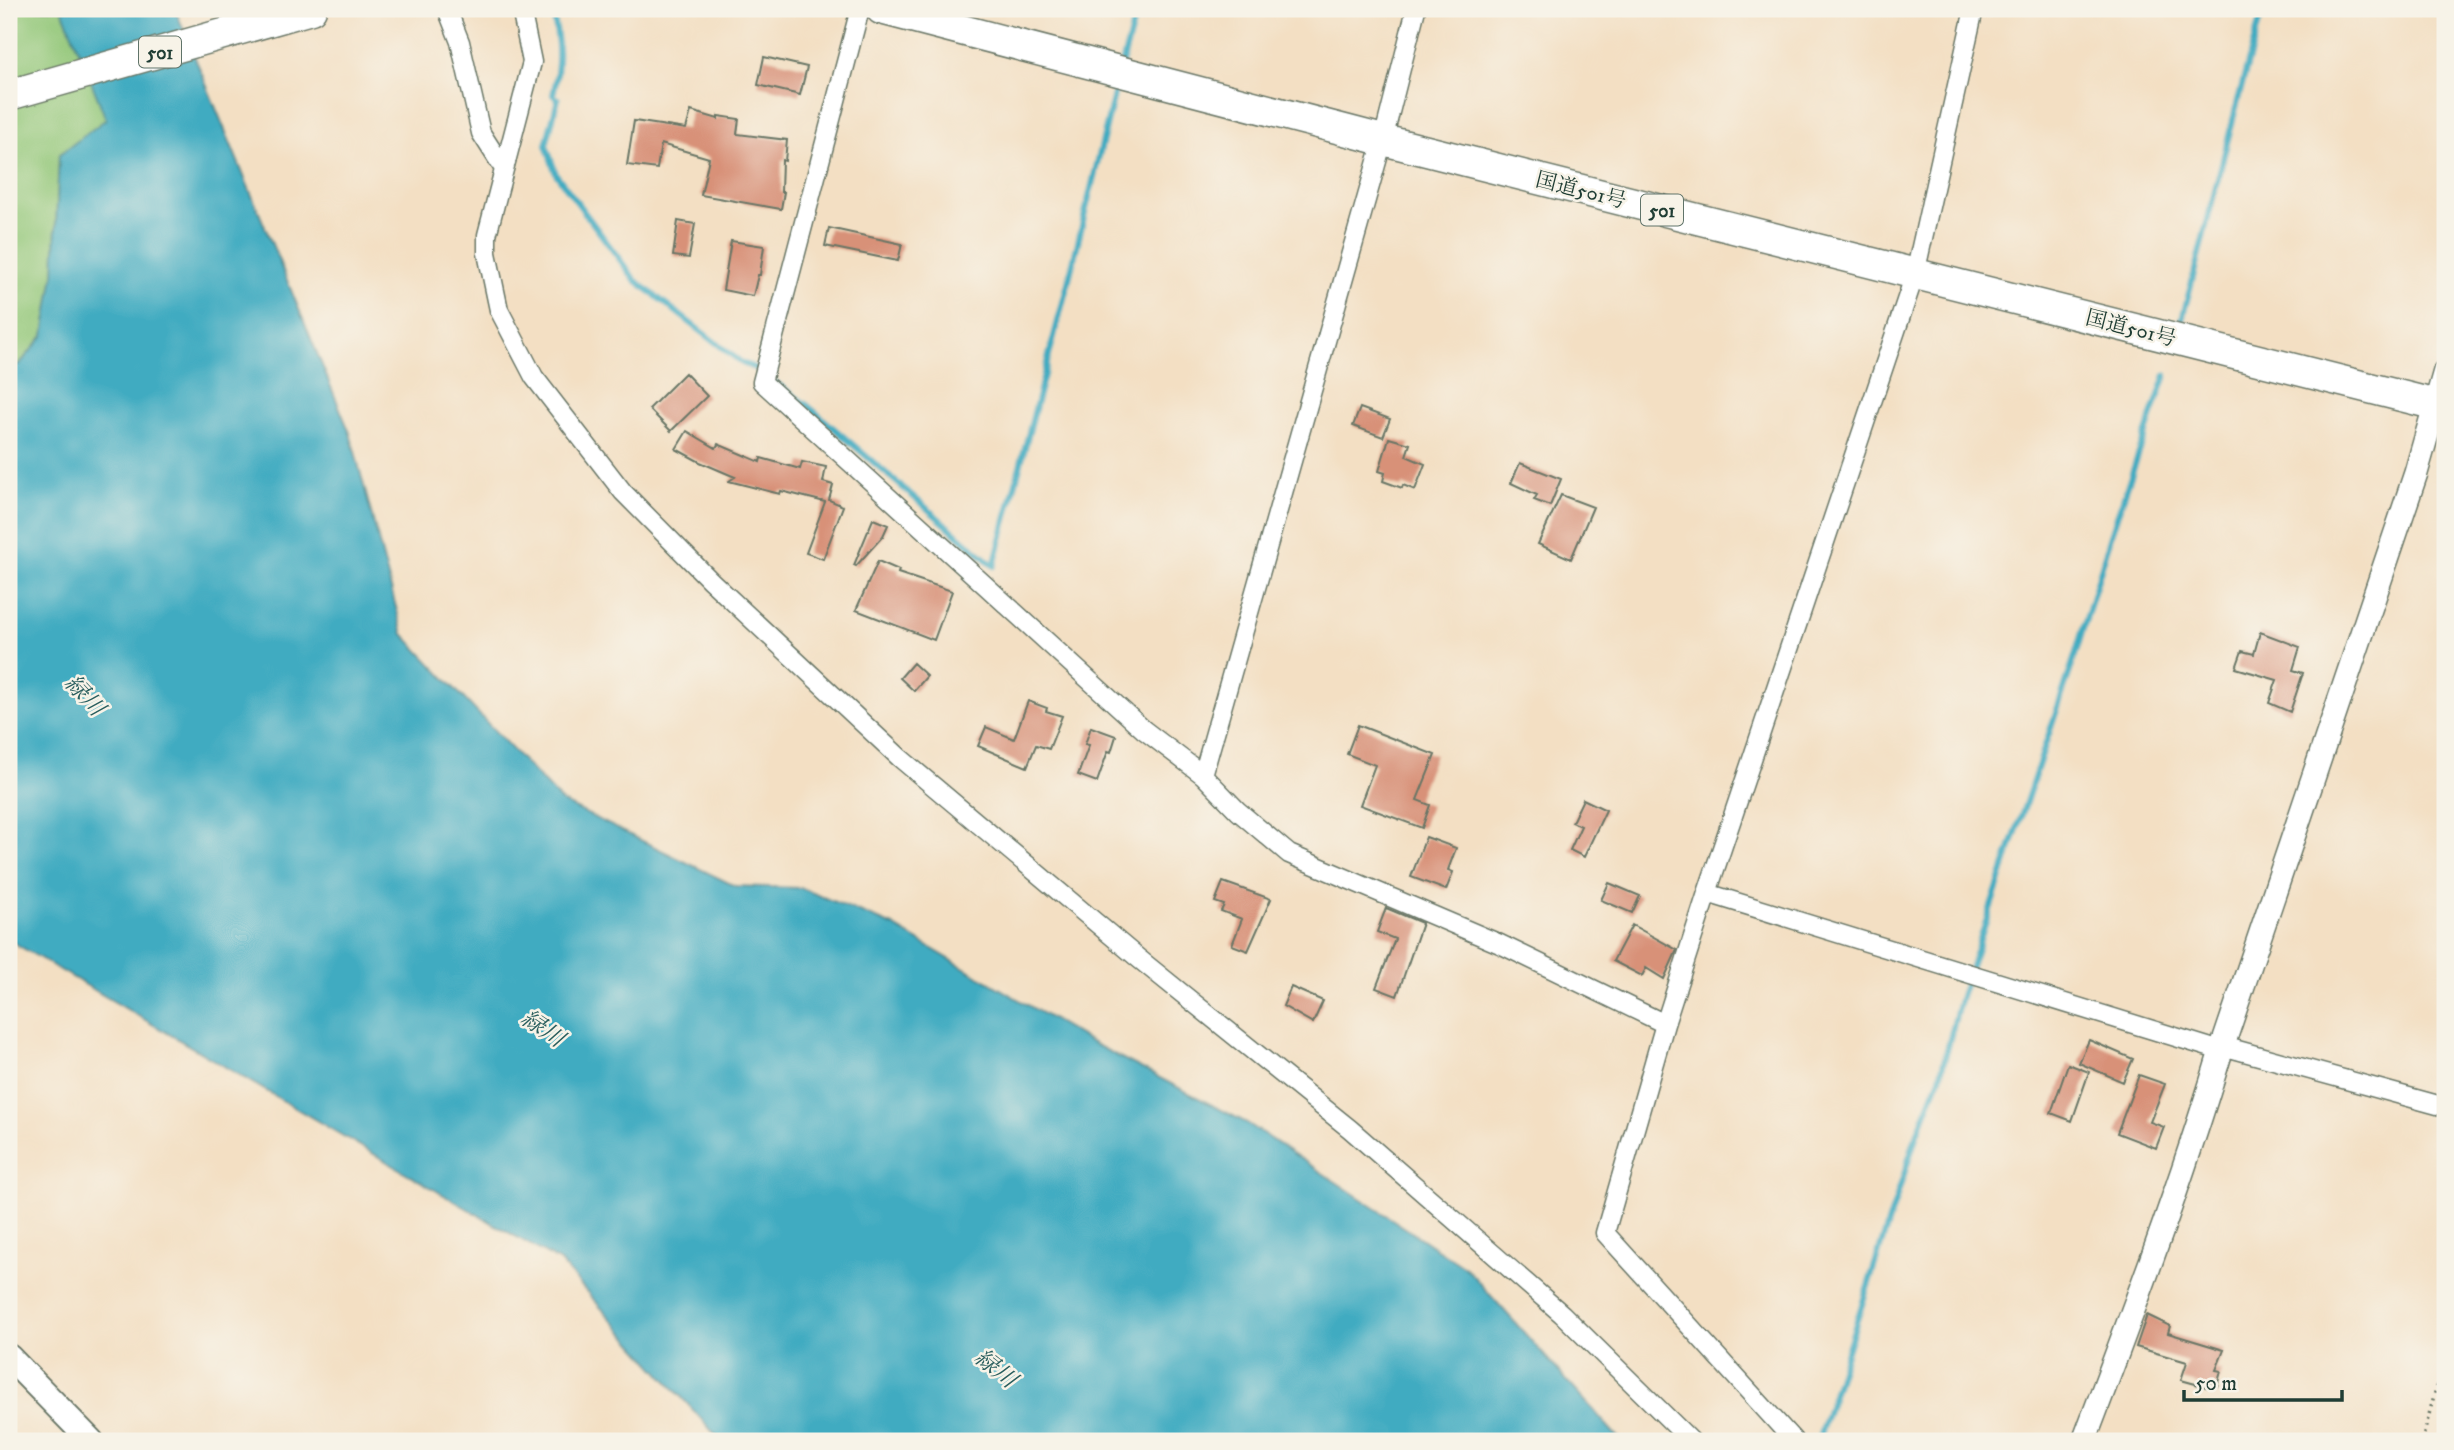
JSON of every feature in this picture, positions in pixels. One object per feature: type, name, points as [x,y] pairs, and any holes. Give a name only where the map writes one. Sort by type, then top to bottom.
[{"type":"highway","name":"501","points":[[9,95],[311,9]]},
{"type":"highway","name":"国道501号","points":[[881,9],[1383,140],[2441,406]]},
{"type":"main road","points":[[9,1357],[91,1441]]},
{"type":"street","points":[[447,9],[460,42],[481,133],[504,169]]},
{"type":"street","points":[[521,9],[532,62],[487,235],[499,310],[534,377],[623,492],[710,580],[900,758],[1138,958],[1370,1147],[1562,1314],[1691,1441]]},
{"type":"street","points":[[860,9],[762,382],[1144,730],[1203,775],[1238,811],[1289,854],[1500,944],[1665,1024]]},
{"type":"street","points":[[1203,775],[1383,140],[1416,9]]},
{"type":"street","points":[[1794,1441],[1605,1233],[1665,1024],[1707,893],[1915,274],[1974,9]]},
{"type":"street","points":[[2084,1441],[2151,1266],[2196,1134],[2221,1051],[2441,406],[2445,370]]},
{"type":"street","points":[[1707,893],[2221,1051],[2230,1048],[2445,1107]]},
{"type":"path","points":[[2422,1441],[2445,1354]]},
{"type":"green space","points":[[9,9],[62,9],[107,119],[59,155],[54,275],[44,335],[19,365],[9,361]]},
{"type":"water","name":"緑川","points":[[62,9],[175,9],[350,433],[403,634],[562,802],[735,886],[801,888],[893,926],[1096,1045],[1247,1123],[1467,1269],[1621,1441],[721,1441],[560,1262],[9,940],[9,361],[19,365],[44,335],[54,275],[59,155],[106,119]]},
{"type":"building","points":[[764,57],[807,67],[800,95],[758,85]]},
{"type":"building","points":[[691,111],[718,119],[718,116],[739,119],[737,134],[787,140],[785,161],[782,160],[781,192],[784,192],[781,209],[701,195],[709,158],[661,144],[657,169],[627,165],[634,121],[686,129]]},
{"type":"building","points":[[678,221],[695,224],[689,258],[673,256]]},
{"type":"building","points":[[829,228],[902,244],[898,261],[825,246]]},
{"type":"building","points":[[731,241],[764,246],[760,275],[753,296],[723,290]]},
{"type":"building","points":[[685,373],[707,396],[671,431],[649,409]]},
{"type":"building","points":[[1360,408],[1390,419],[1383,437],[1353,426]]},
{"type":"building","points":[[687,431],[716,448],[718,444],[760,462],[761,458],[800,469],[802,462],[826,467],[823,482],[833,485],[829,500],[843,506],[823,559],[806,553],[825,502],[729,481],[735,477],[676,449]]},
{"type":"building","points":[[1389,438],[1410,444],[1406,456],[1425,464],[1415,490],[1383,481],[1385,473],[1379,471]]},
{"type":"building","points":[[1520,463],[1561,479],[1550,506],[1534,500],[1537,495],[1511,483]]},
{"type":"building","points":[[1561,495],[1593,507],[1571,559],[1538,544]]},
{"type":"building","points":[[873,519],[888,525],[883,536],[856,566],[854,565]]},
{"type":"building","points":[[878,561],[899,570],[898,573],[952,591],[934,640],[856,610]]},
{"type":"building","points":[[2260,632],[2300,647],[2293,670],[2303,673],[2290,712],[2269,703],[2277,680],[2236,668],[2242,651],[2254,654]]},
{"type":"building","points":[[913,663],[927,676],[914,691],[900,678]]},
{"type":"building","points":[[1028,701],[1062,716],[1049,749],[1036,745],[1027,767],[978,746],[986,727],[1014,739]]},
{"type":"building","points":[[1358,725],[1435,755],[1417,800],[1430,805],[1422,828],[1360,805],[1375,765],[1347,754]]},
{"type":"building","points":[[1091,727],[1116,736],[1097,782],[1078,775],[1089,745],[1085,744]]},
{"type":"building","points":[[1583,799],[1606,810],[1584,857],[1570,850],[1581,826],[1572,822]]},
{"type":"building","points":[[1426,837],[1456,848],[1448,870],[1453,872],[1446,890],[1411,877]]},
{"type":"building","points":[[1223,882],[1271,899],[1248,951],[1232,945],[1242,919],[1221,911],[1224,905],[1215,902]]},
{"type":"building","points":[[1609,883],[1640,896],[1632,913],[1601,900]]},
{"type":"building","points":[[1386,908],[1422,923],[1397,996],[1376,988],[1395,939],[1377,932]]},
{"type":"building","points":[[1632,925],[1677,950],[1664,979],[1646,968],[1642,976],[1613,961]]},
{"type":"building","points":[[1291,987],[1323,1001],[1313,1023],[1283,1006]]},
{"type":"building","points":[[2089,1040],[2133,1059],[2123,1082],[2079,1063]]},
{"type":"building","points":[[2068,1064],[2089,1072],[2072,1121],[2051,1113]]},
{"type":"building","points":[[2139,1075],[2165,1084],[2150,1122],[2164,1127],[2156,1148],[2117,1133]]},
{"type":"building","points":[[2147,1315],[2170,1326],[2168,1333],[2224,1350],[2216,1370],[2221,1371],[2217,1386],[2211,1384],[2210,1388],[2181,1380],[2187,1362],[2136,1347]]},
{"type":"waterway","points":[[551,9],[558,52],[553,95],[558,99],[546,145],[556,174],[635,280],[742,363],[757,369],[808,406],[994,566],[1118,78]]},
{"type":"waterway","points":[[1122,64],[1137,9]]},
{"type":"waterway","points":[[2182,319],[2263,9]]},
{"type":"waterway","points":[[1818,1441],[1917,1134],[1940,1077],[1961,996],[2074,659],[2116,519],[2166,375]]}]
